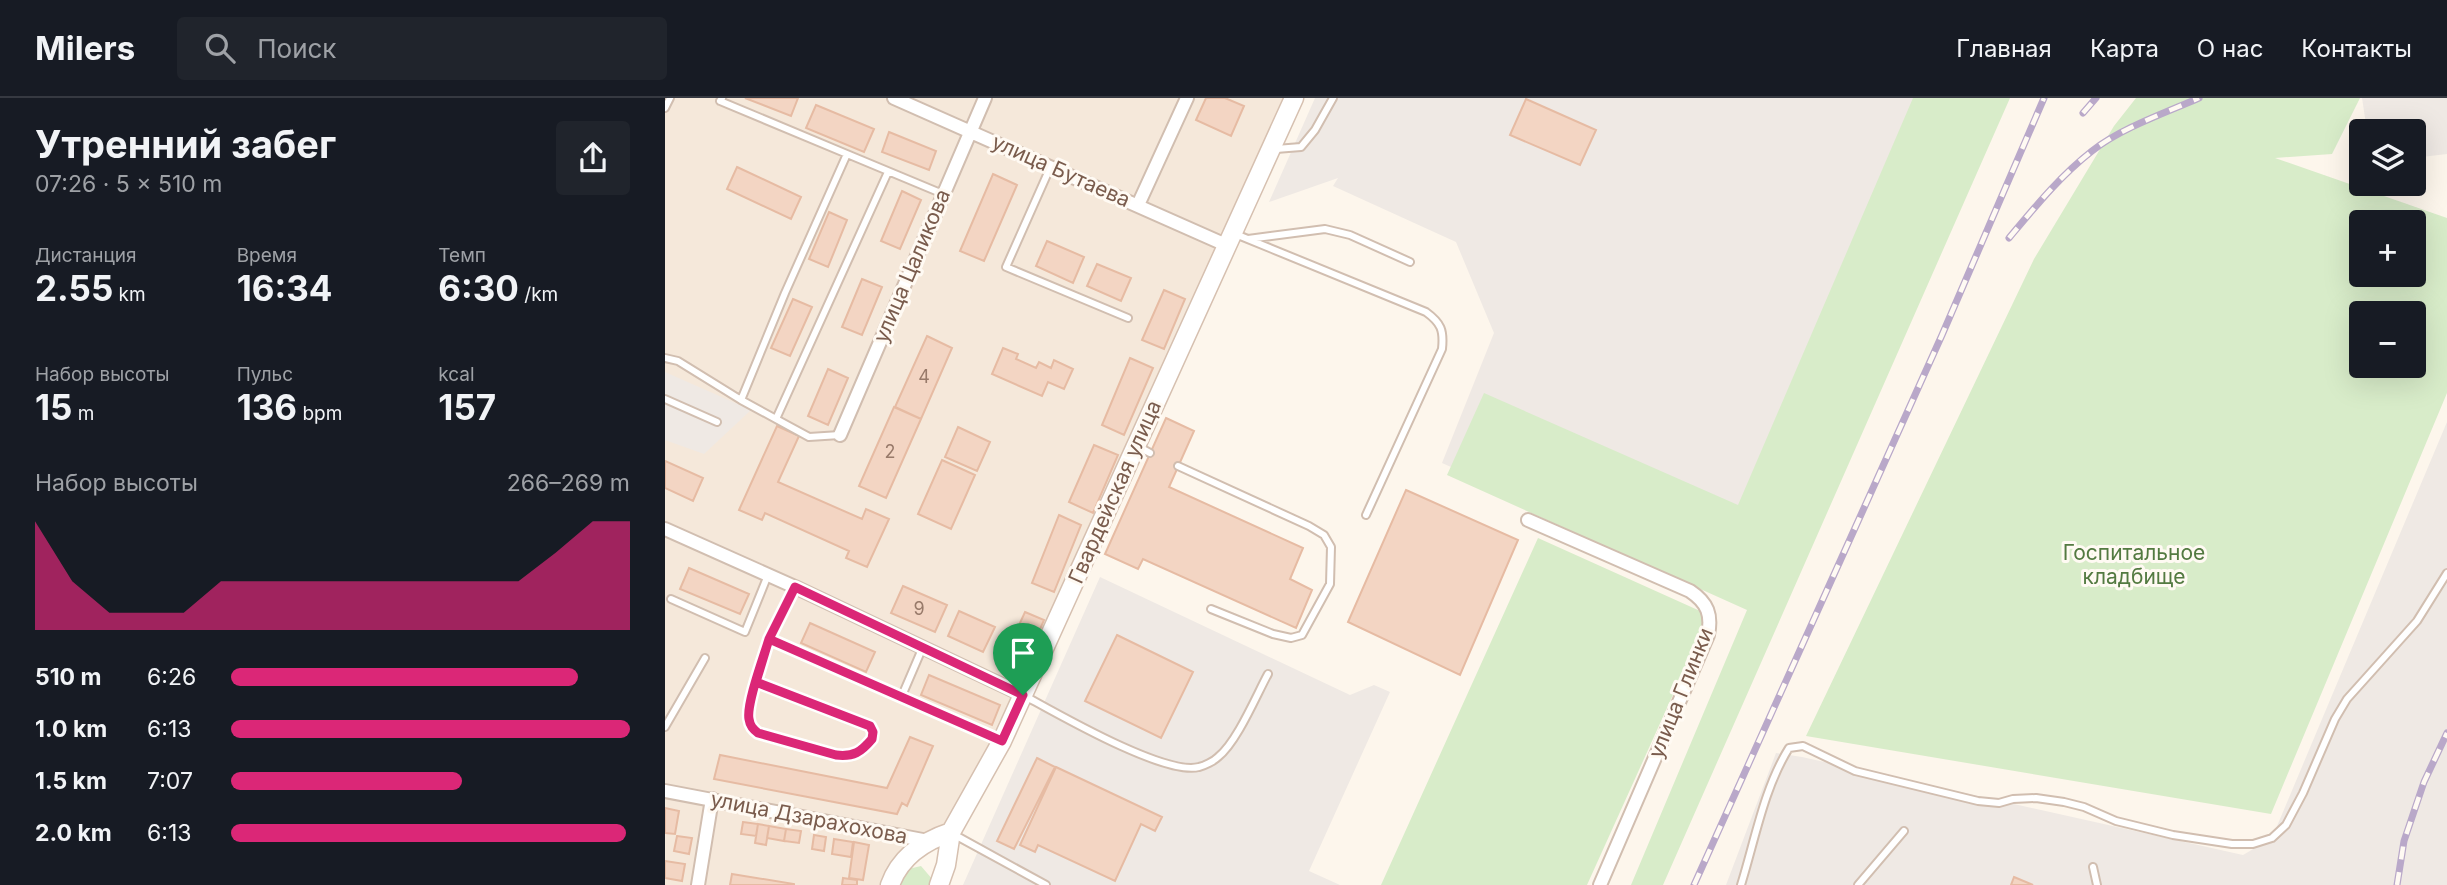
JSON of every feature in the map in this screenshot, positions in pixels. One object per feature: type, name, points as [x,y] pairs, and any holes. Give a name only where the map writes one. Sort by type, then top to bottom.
[{"type":"street","name":"улица Бутаева","points":[[894,98],[1137,205],[1235,239]]},
{"type":"street","name":"улица Цаликова","points":[[840,435],[985,98]]},
{"type":"street","points":[[1137,205],[1187,98]]},
{"type":"street","name":"Гвардейская улица","points":[[939,885],[946,865],[951,832],[1002,741],[1143,449],[1294,98]]},
{"type":"street","name":"улица Глинки","points":[[1528,520],[1690,591],[1702,599],[1709,610],[1711,620],[1708,635],[1600,885]]},
{"type":"street","points":[[665,529],[1023,695]]},
{"type":"street","name":"улица Дзарахохова","points":[[665,791],[928,841],[951,832]]},
{"type":"street","points":[[698,885],[712,799]]},
{"type":"street","points":[[890,885],[897,869],[928,841]]},
{"type":"lane","points":[[665,108],[670,98]]},
{"type":"lane","points":[[722,98],[720,101],[943,194]]},
{"type":"lane","points":[[1270,149],[1301,147],[1315,130],[1333,98]]},
{"type":"lane","points":[[741,400],[846,154]]},
{"type":"lane","points":[[1051,166],[1006,267],[1128,318]]},
{"type":"lane","points":[[776,419],[888,172]]},
{"type":"lane","points":[[1235,239],[1325,229],[1350,235],[1410,262]]},
{"type":"lane","points":[[1235,239],[1426,312],[1439,322],[1444,333],[1442,348],[1366,515]]},
{"type":"lane","points":[[665,358],[678,361],[741,400],[809,437],[840,435]]},
{"type":"lane","points":[[665,399],[717,422]]},
{"type":"lane","points":[[1178,466],[1309,526],[1324,535],[1331,547],[1331,584],[1303,635],[1291,638],[1273,634],[1211,609]]},
{"type":"lane","points":[[1741,885],[1767,797],[1782,759],[1789,748],[1803,746],[1854,771],[1978,801],[1999,803],[2036,798],[2064,802],[2084,807],[2116,821],[2173,835],[2232,844],[2253,844],[2272,838],[2286,825],[2347,699],[2417,621],[2447,573]]},
{"type":"lane","points":[[671,599],[745,632],[768,575]]},
{"type":"lane","points":[[756,682],[870,726],[872,739],[861,751],[849,757],[758,733],[749,723],[748,715],[756,682],[769,639],[795,587]]},
{"type":"lane","points":[[769,639],[1002,741]]},
{"type":"lane","points":[[901,698],[922,649]]},
{"type":"lane","points":[[665,727],[705,658]]},
{"type":"lane","points":[[1023,695],[1149,758],[1177,766],[1198,768],[1218,757],[1234,737],[1268,674]]},
{"type":"lane","points":[[1858,885],[1904,831]]},
{"type":"lane","points":[[951,832],[1047,885]]},
{"type":"lane","points":[[2094,867],[2097,885]]},
{"type":"shaded area","points":[[665,98],[1294,98],[981,777],[936,837],[890,885],[665,885]]},
{"type":"shaded area","points":[[1315,98],[1953,98],[1744,597],[1442,463],[1494,333],[1456,242],[1333,186],[1338,178],[1269,202]]},
{"type":"shaded area","points":[[2362,98],[2447,98],[2447,154],[2426,156],[2426,119],[2365,119]]},
{"type":"shaded area","points":[[665,372],[751,410],[704,454],[665,440]]},
{"type":"shaded area","points":[[2447,422],[2447,885],[1726,885],[1776,753],[2243,855],[2272,838]]},
{"type":"shaded area","points":[[1100,577],[1350,695],[1374,685],[1390,692],[1309,871],[1340,885],[963,885]]},
{"type":"green space","points":[[1913,98],[2010,98],[1663,885],[1631,885],[1747,610],[1447,475],[1484,393],[1738,505]]},
{"type":"green space","name":"Госпитальное кладбище","points":[[2136,98],[2360,98],[2332,154],[2275,158],[2349,184],[2349,196],[2384,196],[2424,210],[2349,210],[2349,287],[2426,287],[2426,211],[2447,218],[2447,393],[2271,814],[1806,736],[2034,259],[2114,126]]},
{"type":"green space","points":[[1538,538],[1709,615],[1587,885],[1381,885]]},
{"type":"green space","points":[[921,866],[933,880],[931,885],[901,885],[904,870]]},
{"type":"building","points":[[745,98],[798,98],[791,116]]},
{"type":"building","points":[[1206,98],[1225,98],[1244,106],[1231,136],[1196,120]]},
{"type":"building","points":[[1526,99],[1596,130],[1580,165],[1510,135]]},
{"type":"building","points":[[816,105],[874,129],[864,152],[806,128]]},
{"type":"building","points":[[889,132],[936,151],[929,170],[882,152]]},
{"type":"building","points":[[737,167],[801,197],[791,219],[727,189]]},
{"type":"building","points":[[993,174],[1017,185],[984,261],[960,251]]},
{"type":"building","points":[[902,191],[921,200],[900,249],[881,241]]},
{"type":"building","points":[[829,212],[847,220],[828,267],[809,259]]},
{"type":"building","points":[[1047,241],[1084,257],[1073,283],[1036,266]]},
{"type":"building","points":[[1097,264],[1131,278],[1121,301],[1087,286]]},
{"type":"building","points":[[862,279],[882,287],[862,335],[842,327]]},
{"type":"building","points":[[1164,290],[1185,299],[1164,349],[1142,340]]},
{"type":"building","points":[[793,299],[812,307],[790,356],[771,348]]},
{"type":"building","points":[[927,336],[952,348],[921,419],[895,407]]},
{"type":"building","points":[[1003,348],[1018,354],[1016,359],[1036,368],[1039,362],[1051,368],[1054,360],[1073,369],[1064,389],[1048,382],[1042,396],[992,374]]},
{"type":"building","points":[[1130,358],[1153,368],[1124,435],[1102,425]]},
{"type":"building","points":[[828,369],[848,378],[828,425],[808,416]]},
{"type":"building","points":[[894,407],[921,419],[886,498],[859,486]]},
{"type":"building","points":[[1166,418],[1194,431],[1169,487],[1303,548],[1290,579],[1312,590],[1296,628],[1143,559],[1138,569],[1105,554]]},
{"type":"building","points":[[777,426],[799,436],[778,482],[862,519],[866,509],[889,519],[867,567],[846,558],[849,551],[765,513],[762,520],[739,510]]},
{"type":"building","points":[[958,427],[990,442],[977,471],[945,457]]},
{"type":"building","points":[[1094,445],[1118,455],[1093,513],[1069,502]]},
{"type":"building","points":[[942,460],[975,475],[951,529],[918,514]]},
{"type":"building","points":[[665,461],[703,478],[693,501],[665,488]]},
{"type":"building","points":[[1406,490],[1518,540],[1460,675],[1348,622]]},
{"type":"building","points":[[1059,515],[1081,525],[1054,592],[1032,583]]},
{"type":"building","points":[[689,568],[749,594],[740,614],[680,589]]},
{"type":"building","points":[[903,586],[947,605],[935,632],[891,613]]},
{"type":"building","points":[[959,611],[995,627],[983,652],[948,636]]},
{"type":"building","points":[[1025,612],[1044,620],[1023,669],[1003,660]]},
{"type":"building","points":[[810,623],[875,652],[866,672],[801,643]]},
{"type":"building","points":[[1117,635],[1193,672],[1161,738],[1085,701]]},
{"type":"building","points":[[929,675],[1000,705],[992,725],[921,695]]},
{"type":"building","points":[[910,737],[933,746],[907,806],[902,803],[897,814],[714,779],[720,755],[887,788]]},
{"type":"building","points":[[1037,758],[1055,767],[1014,849],[997,841]]},
{"type":"building","points":[[1056,767],[1162,817],[1155,831],[1141,824],[1115,881],[1038,845],[1035,852],[1020,845]]},
{"type":"building","points":[[665,808],[679,811],[675,834],[665,833]]},
{"type":"building","points":[[743,822],[758,824],[756,836],[741,834]]},
{"type":"building","points":[[758,824],[769,826],[766,845],[755,843]]},
{"type":"building","points":[[769,826],[786,829],[784,841],[767,838]]},
{"type":"building","points":[[786,829],[801,831],[799,843],[784,841]]},
{"type":"building","points":[[814,835],[826,837],[824,851],[812,849]]},
{"type":"building","points":[[677,836],[692,838],[689,854],[674,851]]},
{"type":"building","points":[[834,839],[853,842],[851,857],[832,854]]},
{"type":"building","points":[[854,842],[869,845],[863,880],[849,878]]},
{"type":"building","points":[[665,861],[685,864],[682,881],[665,878]]},
{"type":"building","points":[[732,874],[794,884],[794,885],[730,885]]},
{"type":"building","points":[[2014,877],[2033,885],[2011,885]]},
{"type":"building","points":[[843,878],[857,880],[857,885],[842,885]]},
{"type":"railway","points":[[1694,885],[1942,335],[2044,98]]},
{"type":"railway","points":[[2083,113],[2096,98]]},
{"type":"railway","points":[[2009,238],[2038,203],[2092,151],[2130,128],[2199,98]]},
{"type":"railway","points":[[2397,885],[2404,841],[2424,782],[2447,733]]},
{"type":"route","points":[[1023,695],[795,587],[769,639],[756,682],[870,726],[872,739],[856,754],[849,757],[836,755],[758,733],[749,723],[748,715],[756,682],[769,639],[1002,741],[1023,695]]}]
